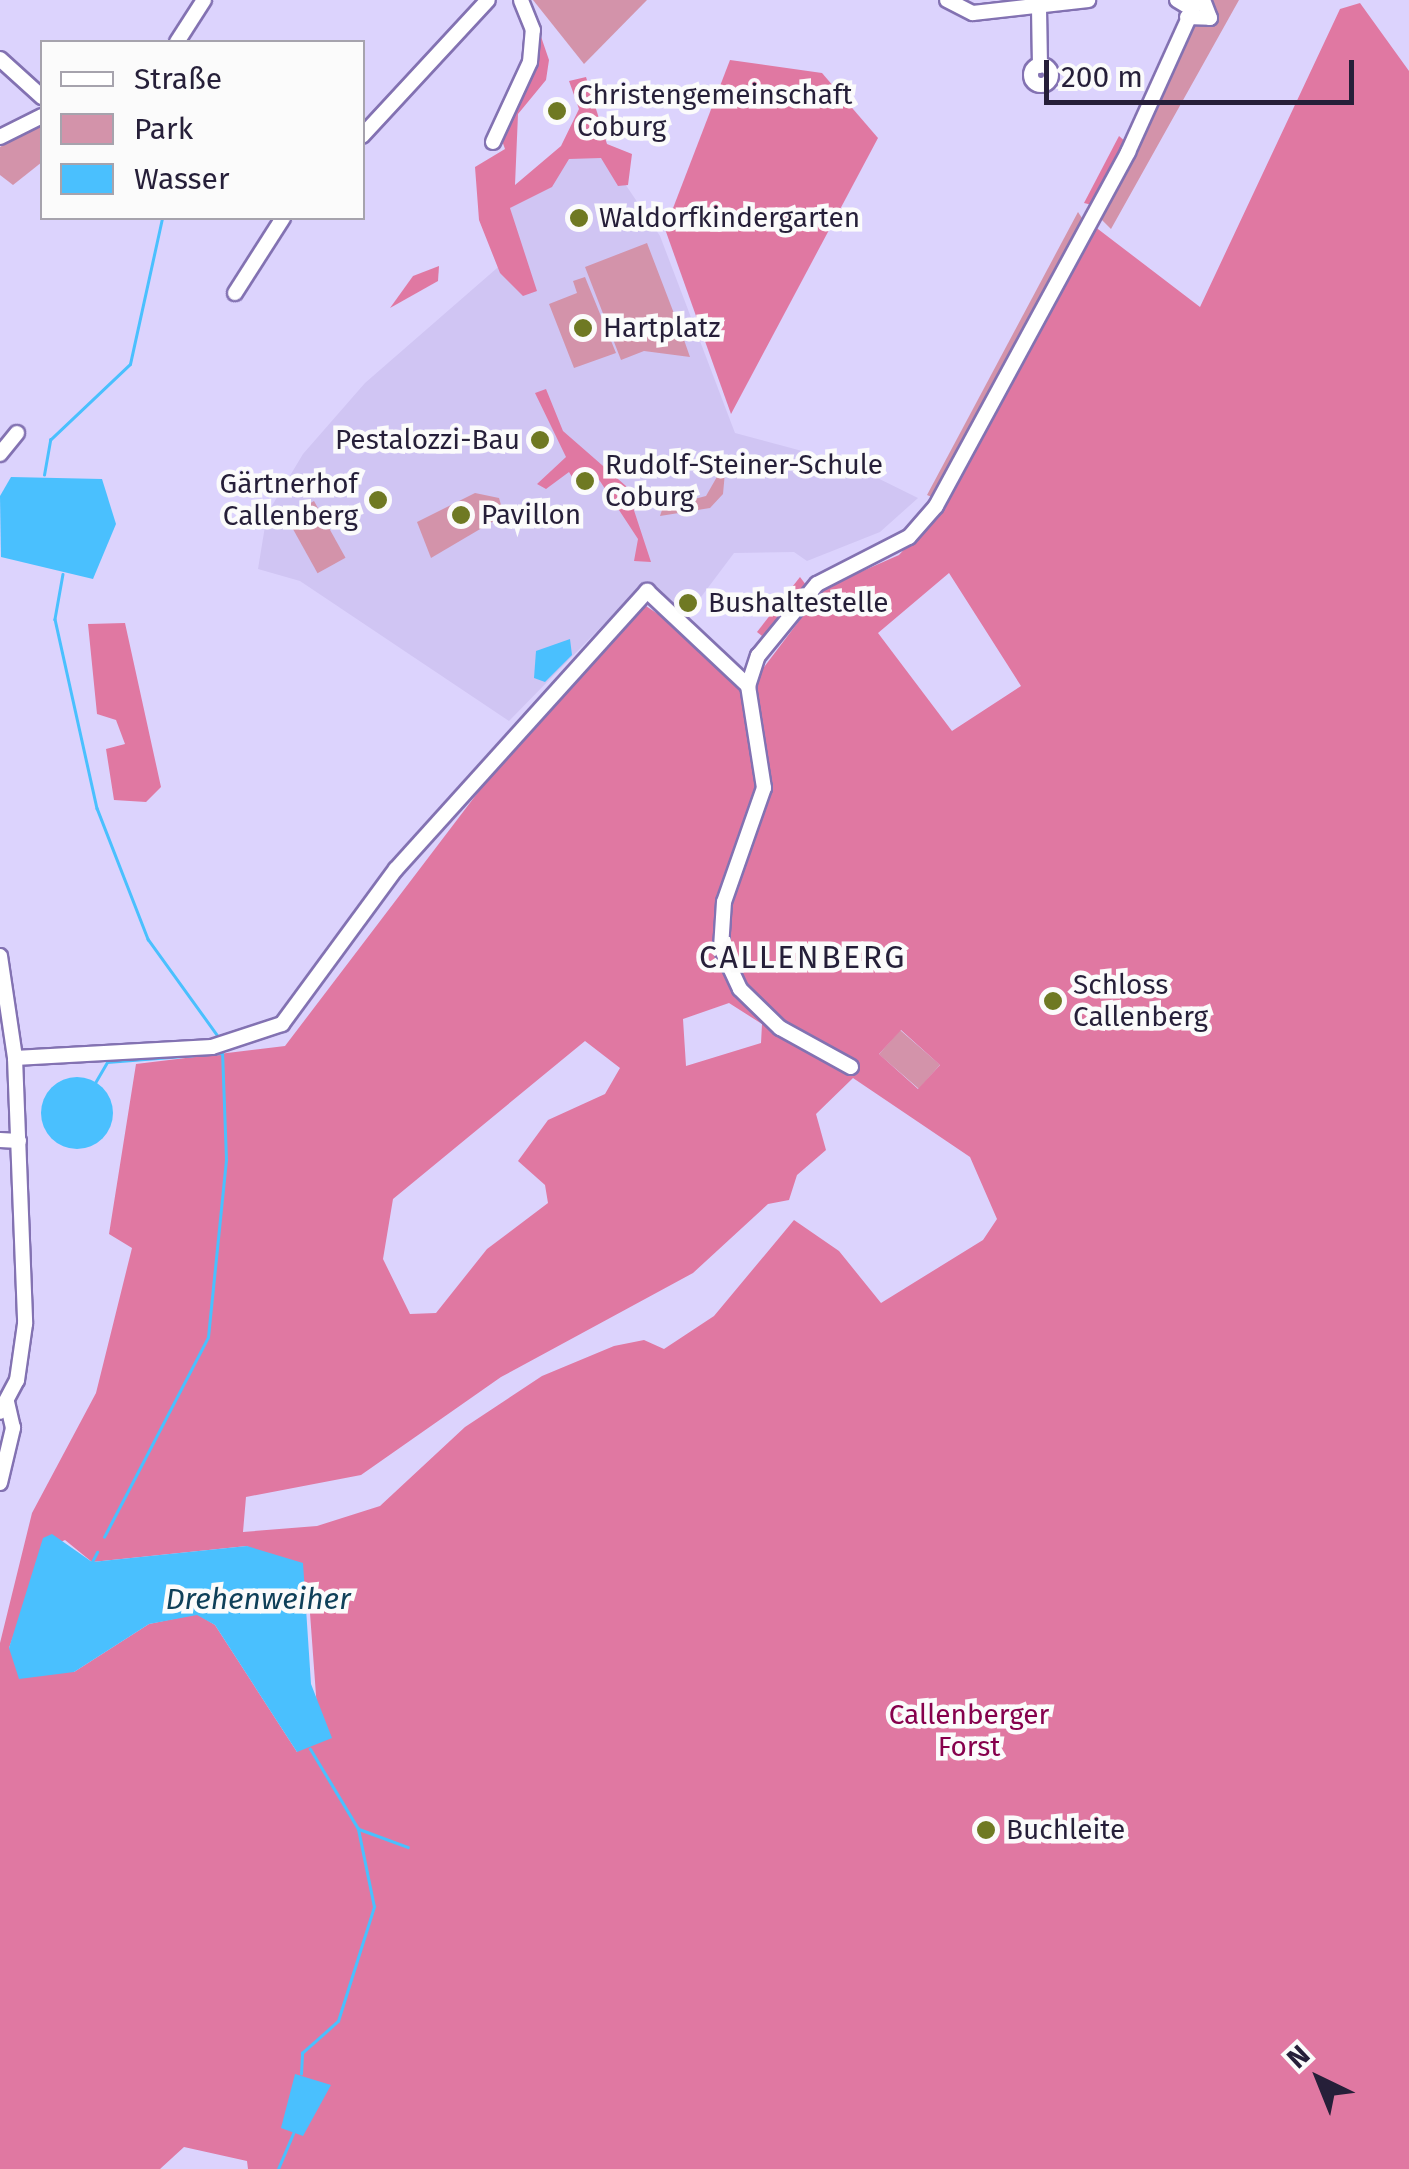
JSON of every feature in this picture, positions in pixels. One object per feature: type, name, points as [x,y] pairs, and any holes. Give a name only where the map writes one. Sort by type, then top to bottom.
[{"type":"street","points":[[178,40],[204,0]]},
{"type":"street","points":[[365,133],[488,0]]},
{"type":"street","points":[[493,142],[530,62],[533,30],[521,0]]},
{"type":"street","points":[[947,0],[964,12],[1039,8],[1088,0]]},
{"type":"street","points":[[851,1067],[780,1028],[726,968],[722,914],[764,788],[748,686],[758,656],[817,584],[909,537],[936,506],[1128,152],[1195,7],[1176,0]]},
{"type":"street","points":[[1039,8],[1040,66]]},
{"type":"street","points":[[0,59],[40,95]]},
{"type":"street","points":[[0,136],[40,117]]},
{"type":"street","points":[[235,294],[283,220]]},
{"type":"street","points":[[0,454],[17,433]]},
{"type":"street","points":[[15,1058],[212,1047],[232,1044],[282,1024],[396,869],[646,591],[748,686]]},
{"type":"street","points":[[725,662],[758,656]]},
{"type":"street","points":[[0,956],[15,1058],[24,1337],[3,1407],[13,1428],[0,1483]]},
{"type":"street","points":[[0,1140],[19,1141]]},
{"type":"shaded area","name":"Rudolf-Steiner-Schule Coburg","points":[[593,136],[660,236],[735,433],[847,463],[918,498],[880,532],[807,561],[794,552],[734,553],[686,617],[645,582],[509,721],[300,581],[258,569],[267,514],[303,454],[365,383],[520,248],[510,208]]},
{"type":"green space","points":[[533,0],[647,0],[584,64]]},
{"type":"green space","points":[[1213,0],[1239,0],[1111,229],[1099,217],[1187,29],[1214,18]]},
{"type":"green space","name":"Callenberger Forst","points":[[1360,3],[1409,71],[1409,2169],[248,2169],[247,2161],[184,2147],[160,2169],[0,2169],[0,1643],[32,1513],[96,1393],[132,1248],[109,1234],[136,1064],[285,1046],[498,766],[640,602],[755,679],[824,588],[899,555],[949,500],[1094,226],[1200,307],[1340,9]],"holes":[[[949,573],[1021,686],[952,731],[878,633]],[[729,1003],[762,1024],[761,1043],[686,1066],[683,1019]],[[901,1030],[940,1065],[918,1089],[879,1054]],[[585,1041],[620,1068],[605,1094],[548,1120],[518,1161],[545,1185],[548,1203],[487,1249],[436,1313],[410,1314],[383,1259],[393,1199]],[[853,1078],[970,1157],[997,1219],[983,1240],[881,1303],[839,1251],[794,1220],[714,1316],[664,1349],[644,1340],[614,1346],[542,1376],[465,1427],[380,1506],[317,1526],[243,1532],[246,1497],[361,1475],[501,1377],[693,1273],[768,1204],[789,1200],[797,1175],[826,1150],[816,1114]],[[65,1540],[92,1562],[247,1546],[308,1586],[317,1709],[297,1752],[215,1625],[197,1614],[149,1624],[74,1672],[9,1648],[45,1549]]]},
{"type":"green space","points":[[536,22],[549,60],[546,80],[518,114],[515,185],[561,146],[579,109],[569,81],[586,77],[607,144],[632,154],[628,185],[618,186],[601,158],[569,159],[552,187],[510,208],[537,291],[523,296],[500,273],[479,220],[475,167],[505,149],[500,135]]},
{"type":"green space","points":[[730,60],[822,73],[878,138],[731,414],[665,229]]},
{"type":"green space","points":[[40,122],[40,164],[13,185],[0,175],[0,147]]},
{"type":"green space","points":[[1119,136],[1126,142],[1092,205],[1084,203]]},
{"type":"green space","points":[[1078,212],[1084,221],[934,498],[927,495]]},
{"type":"green space","points":[[647,243],[690,357],[644,351],[621,360],[585,267]]},
{"type":"green space","points":[[439,266],[438,281],[390,308],[413,276]]},
{"type":"green space","name":"Hartplatz","points":[[585,277],[616,353],[574,368],[549,304],[577,293],[573,281]]},
{"type":"green space","points":[[546,389],[563,431],[626,486],[651,562],[634,561],[638,539],[594,472],[575,482],[569,472],[546,489],[537,484],[566,457],[535,393]]},
{"type":"green space","points":[[726,461],[723,494],[710,508],[660,516],[663,507],[706,496]]},
{"type":"green space","points":[[475,493],[499,498],[504,515],[431,558],[417,522]]},
{"type":"green space","points":[[314,501],[346,558],[318,573],[286,517]]},
{"type":"green space","points":[[800,577],[806,585],[766,639],[757,632]]},
{"type":"green space","points":[[125,623],[161,787],[146,802],[114,800],[106,749],[125,744],[116,720],[97,714],[88,624]]},
{"type":"green space","points":[[900,1030],[940,1065],[919,1089],[879,1054]]},
{"type":"water","points":[[11,477],[102,479],[116,524],[93,579],[1,557],[0,496]]},
{"type":"water","points":[[570,639],[572,655],[545,682],[534,678],[536,651]]},
{"type":"water","points":[[77,1077],[103,1087],[113,1113],[103,1139],[77,1149],[51,1139],[41,1113],[51,1087]]},
{"type":"water","name":"Drehenweiher","points":[[52,1534],[92,1562],[247,1546],[303,1563],[311,1684],[332,1738],[297,1752],[215,1625],[197,1615],[149,1624],[74,1672],[19,1679],[9,1648],[43,1538]]},
{"type":"water","points":[[295,2074],[331,2085],[303,2136],[281,2128]]},
{"type":"waterway","points":[[44,475],[50,440],[130,364],[162,220]]},
{"type":"waterway","points":[[63,574],[55,619],[97,808],[148,939],[220,1039]]},
{"type":"waterway","points":[[104,1537],[208,1337],[226,1160],[222,1052]]},
{"type":"waterway","points":[[95,1083],[107,1062],[221,1053]]},
{"type":"waterway","points":[[92,1562],[97,1552]]},
{"type":"waterway","points":[[301,2074],[302,2053],[338,2021],[374,1907],[358,1829],[310,1749]]},
{"type":"waterway","points":[[359,1829],[408,1847]]},
{"type":"waterway","points":[[278,2169],[293,2133]]},
{"type":"place","name":"Christengemeinschaft Coburg","points":[[557,111]]},
{"type":"place","name":"Waldorfkindergarten","points":[[579,218]]},
{"type":"place","name":"Hartplatz","points":[[583,328]]},
{"type":"place","name":"Pestalozzi-Bau","points":[[540,440]]},
{"type":"place","name":"Rudolf-Steiner-Schule Coburg","points":[[585,481]]},
{"type":"place","name":"Gärtnerhof Callenberg","points":[[378,500]]},
{"type":"place","name":"Pavillon","points":[[461,515]]},
{"type":"place","name":"Bushaltestelle","points":[[688,603]]},
{"type":"place","name":"Schloss Callenberg","points":[[1053,1001]]},
{"type":"place","name":"Buchleite","points":[[986,1830]]},
{"type":"district","name":"CALLENBERG","points":[[803,957]]}]
